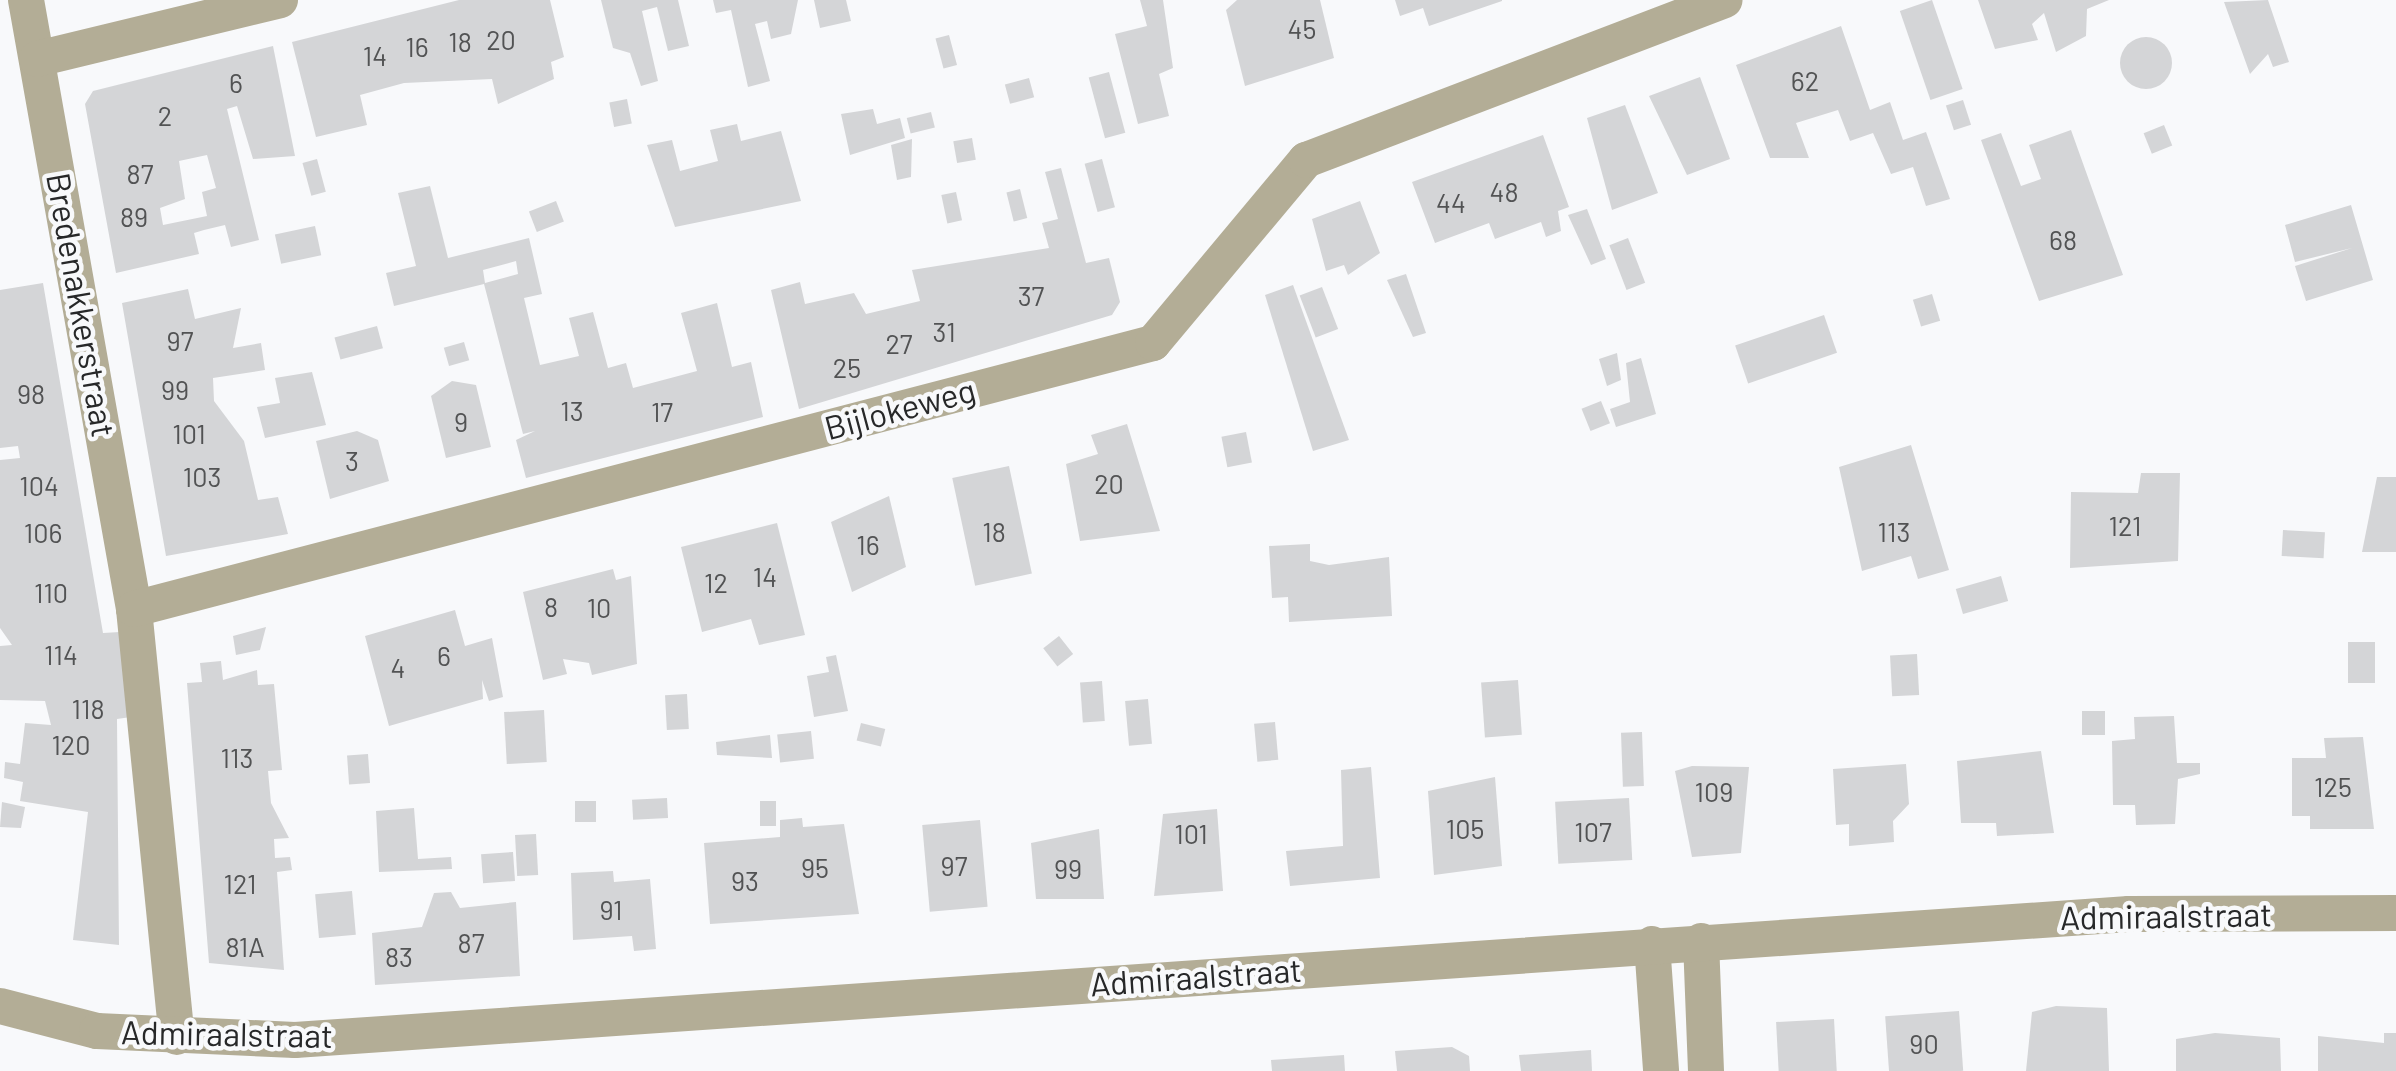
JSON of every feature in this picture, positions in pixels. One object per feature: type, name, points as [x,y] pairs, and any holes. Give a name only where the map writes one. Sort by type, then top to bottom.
[{"type":"street","name":"Bredenakkerstraat","points":[[26,0],[134,609]]},
{"type":"street","points":[[37,59],[280,0]]},
{"type":"street","name":"Bijlokeweg","points":[[134,609],[1153,343],[1306,160],[1724,0]]},
{"type":"street","points":[[134,609],[154,765],[177,1036]]},
{"type":"street","name":"Admiraalstraat","points":[[0,1006],[177,1036],[220,1054],[1652,944],[2129,914],[2396,913]]},
{"type":"street","points":[[1701,941],[1706,1071]]},
{"type":"street","points":[[1652,944],[1660,1071]]},
{"type":"building","points":[[459,0],[550,0],[564,57],[551,62],[554,79],[498,104],[492,79],[404,83],[360,95],[367,125],[316,137],[292,42]]},
{"type":"building","points":[[601,0],[678,0],[689,46],[668,51],[657,7],[642,11],[658,81],[641,86],[630,53],[613,48]]},
{"type":"building","points":[[713,0],[798,0],[791,34],[771,39],[767,21],[755,24],[770,81],[748,87],[731,10],[716,13]]},
{"type":"building","points":[[814,0],[846,0],[851,21],[820,28]]},
{"type":"building","points":[[1140,0],[1163,0],[1173,68],[1159,74],[1169,116],[1138,124],[1115,34],[1147,26]]},
{"type":"building","points":[[1237,0],[1320,0],[1334,58],[1245,86],[1226,10]]},
{"type":"building","points":[[1395,0],[1502,1],[1429,26],[1423,8],[1400,16]]},
{"type":"building","points":[[1932,0],[1963,89],[1930,100],[1900,11]]},
{"type":"building","points":[[1978,0],[2109,0],[2087,9],[2086,36],[2056,52],[2044,13],[2032,24],[2038,40],[1995,49]]},
{"type":"building","points":[[2268,0],[2289,62],[2273,67],[2268,54],[2250,74],[2224,2]]},
{"type":"building","points":[[1841,26],[1870,110],[1890,102],[1903,140],[1926,132],[1950,199],[1926,206],[1913,167],[1891,174],[1873,133],[1850,141],[1838,110],[1796,123],[1809,158],[1770,158],[1736,65]]},
{"type":"building","points":[[949,35],[957,65],[944,69],[935,39]]},
{"type":"building","points":[[2146,37],[2164,45],[2172,63],[2164,81],[2146,89],[2128,81],[2120,63],[2128,45]]},
{"type":"building","points":[[273,46],[295,156],[253,159],[237,106],[227,109],[259,240],[231,247],[225,225],[194,233],[199,254],[116,273],[85,104],[93,91]],"holes":[[[207,155],[216,188],[202,192],[207,216],[163,225],[160,208],[185,199],[179,161]]]},
{"type":"building","points":[[1109,72],[1125,133],[1105,138],[1089,77]]},
{"type":"building","points":[[1700,77],[1730,159],[1687,175],[1649,96]]},
{"type":"building","points":[[1029,78],[1034,97],[1010,104],[1005,84]]},
{"type":"building","points":[[627,99],[632,124],[614,127],[609,102]]},
{"type":"building","points":[[1963,100],[1971,125],[1954,130],[1946,106]]},
{"type":"building","points":[[1625,105],[1658,193],[1612,210],[1587,118]]},
{"type":"building","points":[[873,109],[877,124],[900,118],[905,138],[850,155],[841,114]]},
{"type":"building","points":[[931,112],[935,128],[911,134],[907,118]]},
{"type":"building","points":[[737,124],[741,141],[781,131],[801,201],[675,227],[647,145],[672,140],[680,171],[718,161],[710,130]]},
{"type":"building","points":[[2164,125],[2172,145],[2152,154],[2144,133]]},
{"type":"building","points":[[2071,130],[2123,275],[2039,301],[1981,140],[2001,133],[2021,186],[2041,179],[2029,145]]},
{"type":"building","points":[[1543,135],[1569,207],[1558,211],[1561,231],[1546,237],[1541,222],[1495,239],[1489,223],[1435,243],[1412,182]]},
{"type":"building","points":[[972,138],[976,160],[957,163],[953,141]]},
{"type":"building","points":[[912,139],[911,177],[897,180],[891,145]]},
{"type":"building","points":[[317,159],[326,192],[311,196],[303,163]]},
{"type":"building","points":[[1102,159],[1115,207],[1098,212],[1085,164]]},
{"type":"building","points":[[1061,168],[1086,263],[1109,258],[1120,302],[1112,315],[799,409],[771,290],[800,282],[805,304],[854,293],[866,314],[920,301],[912,270],[1049,248],[1042,223],[1058,219],[1045,172]]},
{"type":"building","points":[[430,186],[448,258],[529,238],[542,294],[524,298],[540,365],[579,356],[569,318],[593,312],[608,368],[626,363],[633,388],[697,371],[681,313],[717,303],[732,367],[751,362],[763,417],[526,478],[516,440],[535,431],[523,434],[484,284],[394,306],[386,273],[416,266],[398,193]],"holes":[[[516,261],[518,274],[485,283],[483,270]]]},
{"type":"building","points":[[1020,189],[1027,218],[1014,221],[1006,192]]},
{"type":"building","points":[[956,192],[962,220],[947,223],[941,195]]},
{"type":"building","points":[[556,201],[564,222],[537,232],[529,211]]},
{"type":"building","points":[[1360,201],[1380,253],[1348,275],[1344,265],[1326,271],[1312,219]]},
{"type":"building","points":[[2351,205],[2373,280],[2306,301],[2295,266],[2352,248],[2295,262],[2285,225]]},
{"type":"building","points":[[1587,209],[1606,259],[1591,265],[1568,215]]},
{"type":"building","points":[[315,226],[321,255],[281,264],[275,235]]},
{"type":"building","points":[[1628,238],[1645,283],[1627,290],[1609,245]]},
{"type":"building","points":[[1406,274],[1426,333],[1413,337],[1387,280]]},
{"type":"building","points":[[43,283],[103,633],[120,632],[131,717],[117,719],[119,945],[73,940],[88,812],[20,801],[23,782],[4,778],[5,762],[20,764],[25,723],[51,725],[45,701],[0,700],[0,646],[12,645],[0,628],[0,460],[20,458],[18,446],[0,448],[0,290]]},
{"type":"building","points":[[1293,285],[1349,440],[1313,451],[1265,295]]},
{"type":"building","points":[[1322,287],[1338,329],[1316,338],[1300,296]]},
{"type":"building","points":[[188,289],[195,319],[241,308],[233,348],[261,343],[265,370],[213,378],[214,401],[244,441],[258,500],[278,497],[288,534],[166,556],[122,303]]},
{"type":"building","points":[[1932,294],[1940,321],[1921,327],[1913,300]]},
{"type":"building","points":[[1824,315],[1837,353],[1748,383],[1735,346]]},
{"type":"building","points":[[377,326],[383,348],[340,360],[334,337]]},
{"type":"building","points":[[464,342],[469,360],[449,366],[444,348]]},
{"type":"building","points":[[1617,353],[1621,380],[1607,386],[1599,359]]},
{"type":"building","points":[[1641,358],[1656,414],[1616,427],[1610,409],[1630,402],[1626,363]]},
{"type":"building","points":[[312,372],[326,425],[265,438],[257,407],[280,403],[275,378]]},
{"type":"building","points":[[452,381],[476,385],[491,447],[446,458],[431,396]]},
{"type":"building","points":[[1601,401],[1610,423],[1591,431],[1582,409]]},
{"type":"building","points":[[1127,424],[1160,531],[1080,541],[1066,464],[1098,454],[1091,435]]},
{"type":"building","points":[[357,431],[378,440],[389,481],[330,499],[316,441]]},
{"type":"building","points":[[1246,432],[1252,462],[1227,467],[1221,437]]},
{"type":"building","points":[[1911,445],[1949,570],[1918,579],[1911,556],[1862,571],[1839,467]]},
{"type":"building","points":[[1009,466],[1032,574],[975,586],[952,478]]},
{"type":"building","points":[[2141,473],[2180,473],[2178,561],[2070,568],[2071,492],[2138,493]]},
{"type":"building","points":[[2377,477],[2396,477],[2396,552],[2362,552]]},
{"type":"building","points":[[889,496],[906,567],[852,592],[831,522]]},
{"type":"building","points":[[777,523],[805,635],[759,645],[751,619],[702,632],[681,547]]},
{"type":"building","points":[[2283,530],[2325,532],[2324,558],[2282,556]]},
{"type":"building","points":[[1310,544],[1310,561],[1329,565],[1389,557],[1392,616],[1289,622],[1288,597],[1272,598],[1269,546]]},
{"type":"building","points":[[613,569],[616,580],[631,576],[637,664],[592,675],[589,663],[563,659],[567,674],[543,680],[523,592]]},
{"type":"building","points":[[2001,576],[2008,601],[1963,614],[1956,589]]},
{"type":"building","points":[[455,610],[465,646],[492,638],[503,697],[489,701],[482,680],[483,699],[389,726],[365,636]]},
{"type":"building","points":[[266,627],[260,650],[236,655],[233,636]]},
{"type":"building","points":[[1059,636],[1073,654],[1057,666],[1043,648]]},
{"type":"building","points":[[2348,642],[2375,642],[2375,683],[2348,683]]},
{"type":"building","points":[[1917,654],[1919,695],[1892,696],[1890,655]]},
{"type":"building","points":[[836,655],[848,711],[814,717],[807,676],[829,672],[826,657]]},
{"type":"building","points":[[221,661],[223,680],[257,670],[258,685],[274,684],[282,770],[268,771],[271,803],[289,838],[274,839],[275,858],[290,857],[292,870],[277,872],[284,970],[209,963],[187,683],[202,682],[200,663]]},
{"type":"building","points":[[1518,680],[1522,735],[1485,737],[1481,683]]},
{"type":"building","points":[[1102,681],[1105,721],[1083,722],[1080,683]]},
{"type":"building","points":[[687,694],[689,729],[667,730],[665,695]]},
{"type":"building","points":[[1148,699],[1152,744],[1129,746],[1125,701]]},
{"type":"building","points":[[544,710],[547,762],[507,764],[504,712]]},
{"type":"building","points":[[2082,711],[2105,711],[2105,735],[2082,735]]},
{"type":"building","points":[[2174,716],[2177,763],[2200,763],[2200,774],[2178,779],[2175,824],[2136,825],[2135,805],[2113,805],[2112,741],[2135,739],[2134,717]]},
{"type":"building","points":[[1275,722],[1278,760],[1257,762],[1254,724]]},
{"type":"building","points":[[861,723],[885,729],[881,747],[857,740]]},
{"type":"building","points":[[811,731],[814,759],[780,762],[777,735]]},
{"type":"building","points":[[1642,732],[1644,786],[1623,787],[1621,733]]},
{"type":"building","points":[[770,735],[772,758],[717,755],[716,742]]},
{"type":"building","points":[[2363,737],[2374,829],[2310,829],[2310,816],[2292,816],[2292,758],[2326,758],[2324,738]]},
{"type":"building","points":[[2041,751],[2054,833],[1997,836],[1996,823],[1961,823],[1957,761]]},
{"type":"building","points":[[368,754],[370,783],[349,784],[347,755]]},
{"type":"building","points":[[1906,764],[1909,804],[1893,821],[1894,842],[1849,846],[1849,824],[1836,825],[1833,769]]},
{"type":"building","points":[[1692,766],[1749,767],[1741,853],[1692,857],[1675,771]]},
{"type":"building","points":[[1371,767],[1380,878],[1290,886],[1286,851],[1343,846],[1341,770]]},
{"type":"building","points":[[1495,777],[1502,866],[1434,875],[1428,791]]},
{"type":"building","points":[[667,798],[668,818],[633,820],[632,800]]},
{"type":"building","points":[[1629,798],[1632,860],[1558,864],[1555,802]]},
{"type":"building","points":[[575,801],[596,801],[596,822],[575,822]]},
{"type":"building","points":[[760,801],[776,801],[776,826],[760,826]]},
{"type":"building","points":[[2,802],[25,807],[21,828],[0,827]]},
{"type":"building","points":[[414,808],[418,859],[451,857],[452,869],[379,872],[376,811]]},
{"type":"building","points":[[1217,809],[1223,891],[1154,896],[1163,814]]},
{"type":"building","points":[[802,818],[803,827],[844,824],[859,914],[710,924],[704,843],[780,837],[780,820]]},
{"type":"building","points":[[980,820],[988,907],[930,912],[922,825]]},
{"type":"building","points":[[1099,829],[1104,899],[1036,899],[1031,843]]},
{"type":"building","points":[[536,834],[538,875],[517,876],[515,835]]},
{"type":"building","points":[[513,852],[515,881],[483,883],[481,854]]},
{"type":"building","points":[[613,871],[614,882],[650,879],[656,949],[634,951],[632,936],[573,940],[571,873]]},
{"type":"building","points":[[352,891],[356,935],[319,938],[315,894]]},
{"type":"building","points":[[451,892],[460,908],[516,902],[520,976],[375,985],[372,933],[422,927],[434,893]]},
{"type":"building","points":[[2056,1006],[2107,1008],[2109,1071],[2026,1071],[2032,1012]]},
{"type":"building","points":[[1959,1011],[1963,1071],[1889,1071],[1885,1016]]},
{"type":"building","points":[[1834,1019],[1837,1071],[1779,1071],[1776,1022]]},
{"type":"building","points":[[2215,1033],[2280,1038],[2281,1071],[2176,1071],[2176,1039]]},
{"type":"building","points":[[2384,1033],[2396,1033],[2396,1071],[2318,1071],[2318,1036],[2384,1043]]},
{"type":"building","points":[[1452,1047],[1469,1056],[1470,1071],[1397,1071],[1395,1051]]},
{"type":"building","points":[[1591,1050],[1592,1071],[1521,1071],[1519,1055]]},
{"type":"building","points":[[1344,1055],[1345,1071],[1272,1071],[1271,1060]]}]
